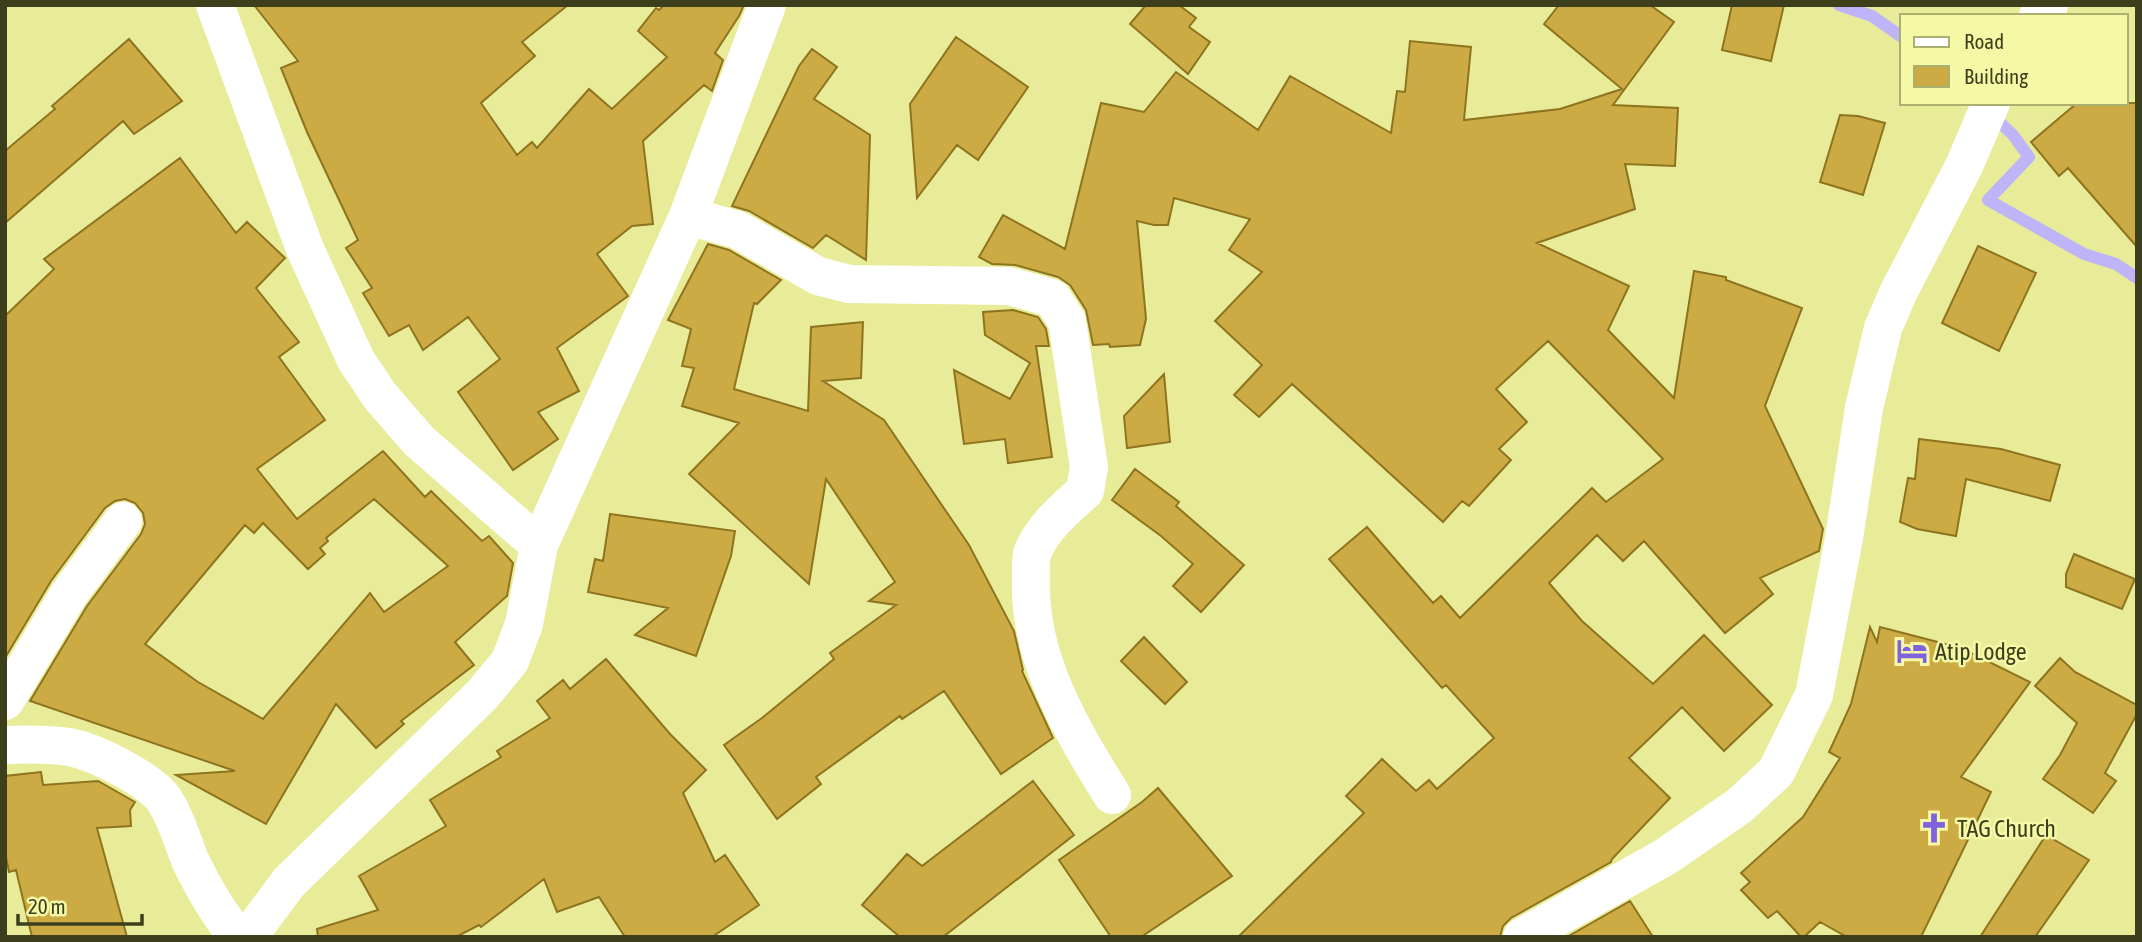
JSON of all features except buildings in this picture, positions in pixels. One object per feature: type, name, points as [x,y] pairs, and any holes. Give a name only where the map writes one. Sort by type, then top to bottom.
[{"type":"street","points":[[215,5],[305,249],[356,360],[380,396],[419,441],[539,545]]},
{"type":"street","points":[[248,937],[289,882],[482,695],[510,661],[524,624],[539,545],[688,216],[767,5]]},
{"type":"street","points":[[1522,937],[1665,857],[1739,806],[1776,772],[1814,695],[1844,538],[1864,408],[1883,328],[1898,293],[1964,166],[1990,105]]},
{"type":"street","points":[[688,216],[738,230],[818,275],[849,284],[1009,286],[1052,298],[1067,321],[1088,467],[1085,491],[1060,513],[1044,532],[1032,554],[1034,630],[1052,685],[1068,721],[1112,795]]},
{"type":"street","points":[[5,701],[69,594],[122,521]]},
{"type":"street","points":[[5,745],[72,747],[140,776],[163,798],[178,826],[190,859],[221,917],[238,937]]},
{"type":"waterway","points":[[1839,5],[1872,16],[1900,36]]},
{"type":"waterway","points":[[1992,115],[2013,135],[2029,157],[1988,200],[2084,254],[2116,264],[2137,278]]},
{"type":"place","name":"Atip Lodge","points":[[1912,651]]},
{"type":"place","name":"TAG Church","points":[[1934,828]]}]
